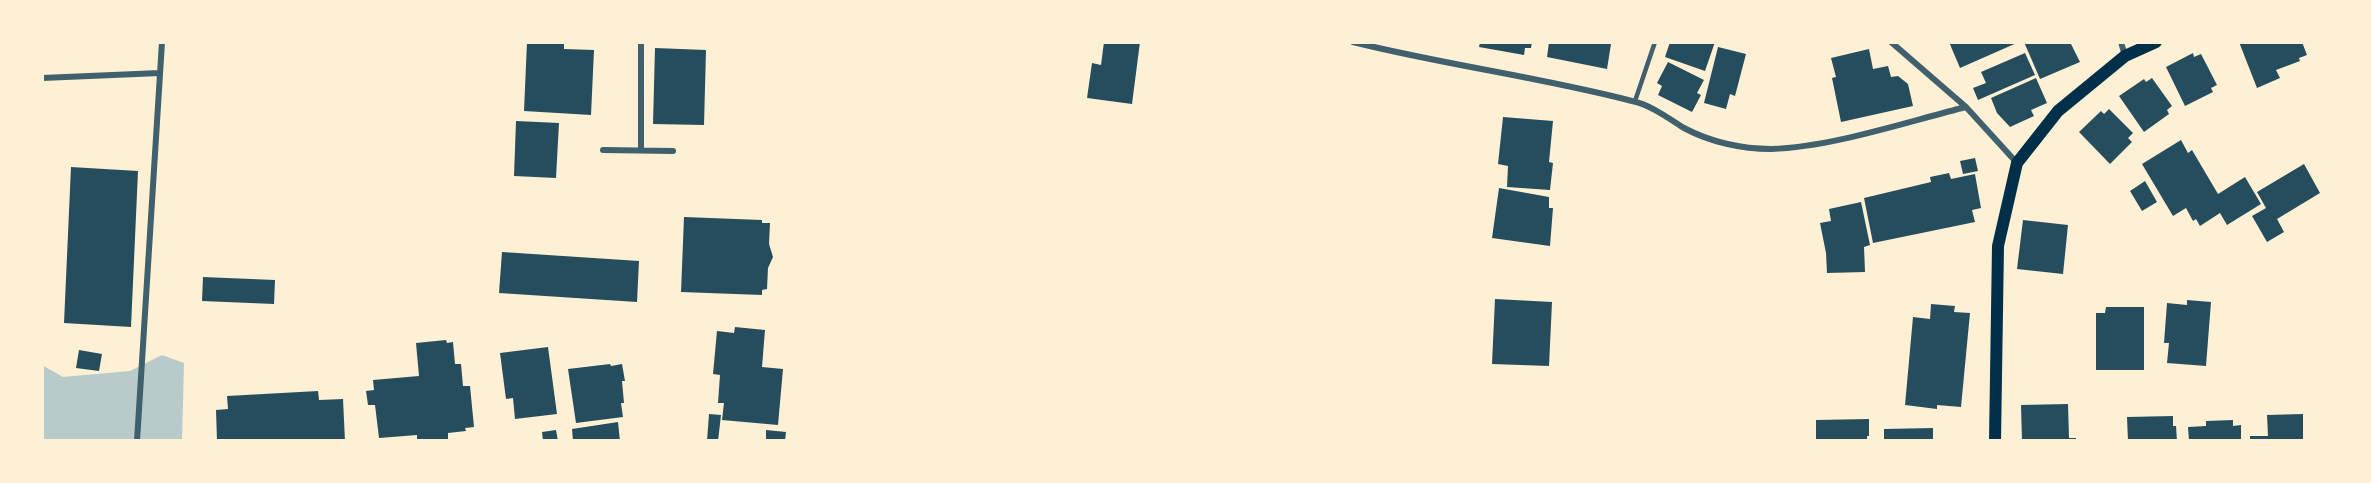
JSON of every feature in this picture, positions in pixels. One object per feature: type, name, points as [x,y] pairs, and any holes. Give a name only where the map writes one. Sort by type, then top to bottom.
[{"type":"main road","points":[[1995,441],[1998,246],[2017,163],[2058,111],[2125,56],[2156,42]]},
{"type":"street","points":[[137,441],[162,42]]},
{"type":"street","points":[[641,42],[641,150]]},
{"type":"street","points":[[1353,42],[1413,57],[1498,71],[1635,101],[1688,130],[1723,144],[1770,149],[1821,143],[1966,107]]},
{"type":"street","points":[[1891,42],[1966,107],[2017,163]]},
{"type":"street","points":[[2121,42],[2125,56]]},
{"type":"street","points":[[42,78],[160,73]]},
{"type":"street","points":[[603,150],[673,151]]},
{"type":"lane","points":[[1635,101],[1655,42]]},
{"type":"shaded area","points":[[162,355],[184,363],[182,441],[42,441],[42,365],[63,377],[130,371]]},
{"type":"building","points":[[527,42],[564,42],[564,49],[594,50],[591,115],[524,111]]},
{"type":"building","points":[[1104,42],[1140,42],[1132,104],[1087,98],[1092,63],[1101,65]]},
{"type":"building","points":[[1480,42],[1532,42],[1531,48],[1525,48],[1524,55],[1479,47]]},
{"type":"building","points":[[1549,42],[1611,44],[1607,69],[1547,57]]},
{"type":"building","points":[[1670,42],[1715,42],[1705,71],[1665,57]]},
{"type":"building","points":[[1949,42],[2019,42],[1960,68]]},
{"type":"building","points":[[2024,42],[2070,42],[2080,62],[2040,79]]},
{"type":"building","points":[[2239,42],[2302,42],[2307,55],[2299,58],[2300,61],[2276,70],[2280,78],[2257,88]]},
{"type":"building","points":[[1718,47],[1746,54],[1735,96],[1730,94],[1726,109],[1704,103]]},
{"type":"building","points":[[655,48],[706,50],[704,125],[653,124]]},
{"type":"building","points":[[1869,49],[1873,69],[1888,66],[1891,77],[1898,76],[1908,84],[1913,106],[1841,122],[1832,78],[1836,77],[1831,58]]},
{"type":"building","points":[[2025,53],[2035,75],[1978,100],[1973,88],[1986,83],[1981,72]]},
{"type":"building","points":[[2193,53],[2194,57],[2201,54],[2217,85],[2211,88],[2213,92],[2185,106],[2166,67]]},
{"type":"building","points":[[1668,62],[1704,80],[1697,93],[1701,95],[1692,112],[1658,95],[1662,86],[1657,83]]},
{"type":"building","points":[[2036,78],[2047,103],[2031,110],[2034,116],[2010,127],[1997,113],[1991,98]]},
{"type":"building","points":[[2152,78],[2172,106],[2167,110],[2169,114],[2144,132],[2119,96],[2144,79],[2146,82]]},
{"type":"building","points":[[2109,109],[2133,133],[2128,138],[2132,142],[2110,164],[2079,132],[2101,111],[2104,114]]},
{"type":"building","points":[[1503,117],[1553,121],[1549,162],[1553,163],[1550,190],[1507,187],[1508,166],[1498,164]]},
{"type":"building","points":[[516,121],[559,123],[556,178],[514,176]]},
{"type":"building","points":[[2181,140],[2188,153],[2192,150],[2218,194],[2245,177],[2261,204],[2227,225],[2220,213],[2200,226],[2196,219],[2193,221],[2186,208],[2173,216],[2142,164]]},
{"type":"building","points":[[1975,158],[1978,171],[1963,174],[1960,161]]},
{"type":"building","points":[[2304,164],[2320,193],[2277,219],[2284,232],[2267,242],[2252,216],[2266,208],[2257,192]]},
{"type":"building","points":[[71,167],[138,171],[131,327],[64,323]]},
{"type":"building","points":[[1949,173],[1951,179],[1975,174],[1981,208],[1972,210],[1975,222],[1873,243],[1864,198],[1931,182],[1930,177]]},
{"type":"building","points":[[2145,181],[2157,202],[2142,211],[2130,191]]},
{"type":"building","points":[[1499,188],[1549,197],[1549,208],[1553,208],[1550,246],[1492,238]]},
{"type":"building","points":[[1861,202],[1870,245],[1864,247],[1865,272],[1827,273],[1820,223],[1831,221],[1829,209]]},
{"type":"building","points":[[684,217],[762,220],[762,223],[770,223],[769,244],[773,257],[768,268],[767,289],[762,290],[762,295],[681,292]]},
{"type":"building","points":[[2023,220],[2068,225],[2063,274],[2017,269]]},
{"type":"building","points":[[502,252],[639,261],[637,302],[499,293]]},
{"type":"building","points":[[203,277],[275,280],[274,304],[202,301]]},
{"type":"building","points":[[1495,299],[1552,302],[1549,366],[1492,364]]},
{"type":"building","points":[[2187,300],[2211,302],[2206,366],[2167,363],[2169,343],[2164,343],[2167,303],[2187,305]]},
{"type":"building","points":[[1931,304],[1955,306],[1954,312],[1970,313],[1961,407],[1937,405],[1937,409],[1905,405],[1913,317],[1930,319]]},
{"type":"building","points":[[2106,307],[2144,307],[2144,370],[2096,370],[2096,313],[2105,313]]},
{"type":"building","points":[[735,327],[765,330],[762,367],[783,369],[778,425],[722,420],[724,403],[718,403],[720,375],[713,374],[717,331],[734,333]]},
{"type":"building","points":[[446,340],[447,343],[453,342],[455,364],[461,364],[463,386],[470,386],[474,427],[465,428],[466,431],[448,433],[448,441],[417,441],[417,435],[379,438],[375,405],[368,405],[366,391],[374,390],[373,380],[419,376],[416,343]]},
{"type":"building","points":[[548,347],[557,414],[515,419],[513,398],[506,399],[500,353]]},
{"type":"building","points":[[79,350],[102,354],[99,371],[76,368]]},
{"type":"building","points":[[610,364],[611,366],[622,364],[625,381],[622,381],[623,417],[576,423],[568,369]]},
{"type":"building","points":[[318,391],[319,400],[343,399],[345,441],[217,441],[216,410],[228,409],[227,396]]},
{"type":"building","points":[[2068,404],[2069,438],[2076,438],[2076,441],[2022,441],[2021,405]]},
{"type":"building","points":[[709,414],[721,415],[718,441],[707,441]]},
{"type":"building","points":[[2303,414],[2303,441],[2250,441],[2250,436],[2268,436],[2267,415]]},
{"type":"building","points":[[2173,416],[2177,441],[2128,441],[2127,417]]},
{"type":"building","points":[[1869,419],[1867,441],[1816,441],[1816,420]]},
{"type":"building","points":[[2233,420],[2233,426],[2241,425],[2241,441],[2189,441],[2188,427],[2206,426],[2206,421]]},
{"type":"building","points":[[618,422],[620,441],[573,441],[572,429]]},
{"type":"building","points":[[1933,428],[1933,441],[1884,441],[1884,429]]},
{"type":"building","points":[[556,430],[558,441],[543,441],[542,432]]},
{"type":"building","points":[[766,430],[786,432],[785,441],[766,441]]}]
